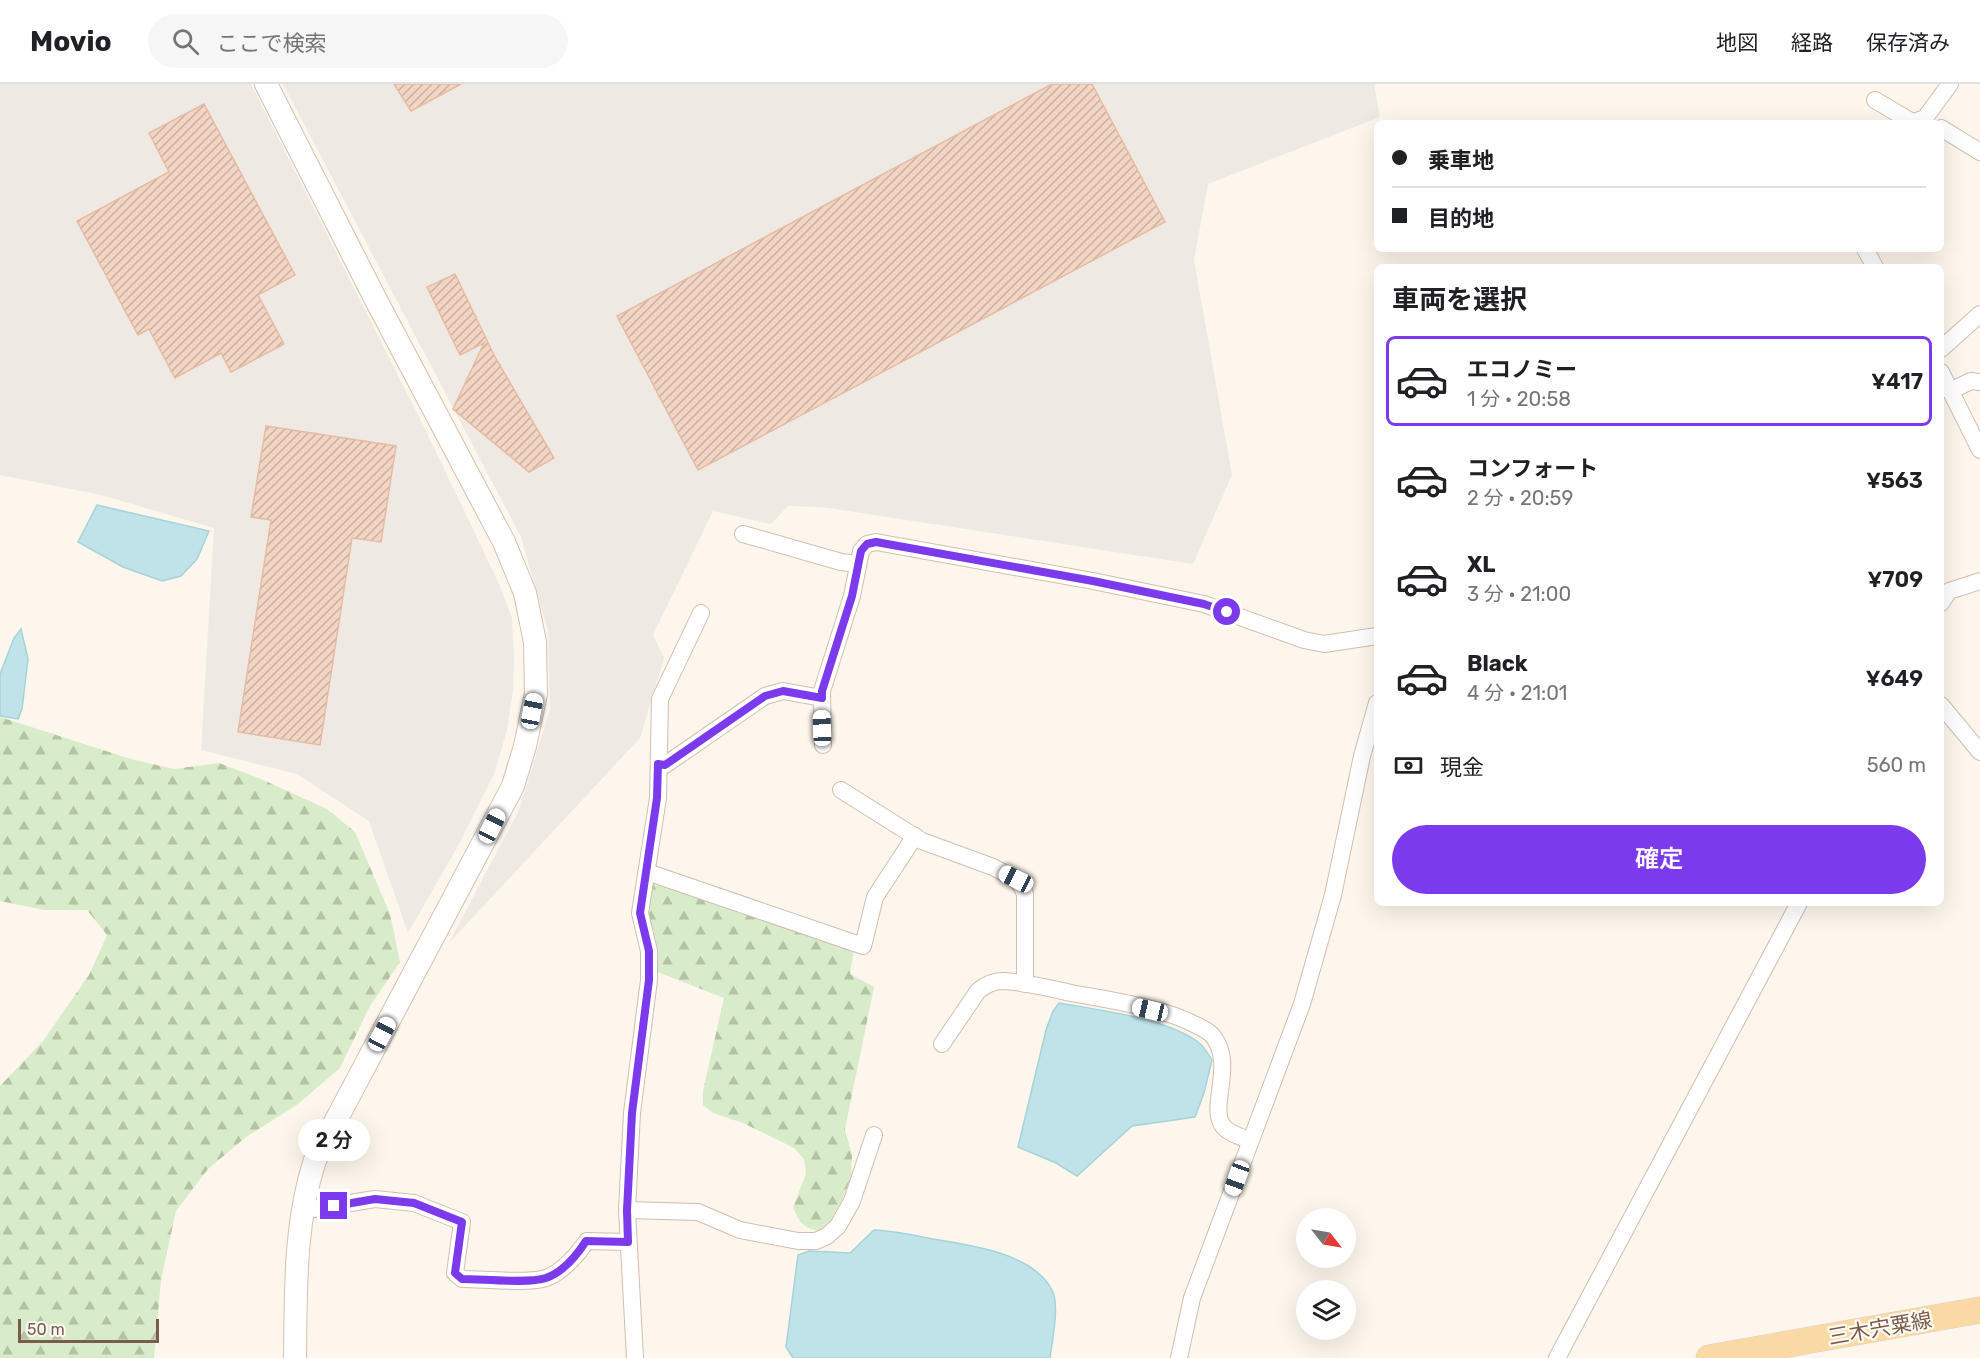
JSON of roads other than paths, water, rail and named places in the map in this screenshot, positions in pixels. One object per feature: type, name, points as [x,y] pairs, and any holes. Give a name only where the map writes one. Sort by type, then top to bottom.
[{"type":"main road","name":"三木宍粟線","points":[[1709,1358],[1980,1310]]},
{"type":"street","points":[[266,84],[376,302],[504,542],[525,593],[536,642],[536,694],[525,746],[513,786],[315,1160],[301,1211],[297,1258],[295,1358]]},
{"type":"street","points":[[1922,120],[1950,84]]},
{"type":"street","points":[[1875,100],[1916,120]]},
{"type":"street","points":[[1944,130],[1980,152]]},
{"type":"street","points":[[1944,346],[1980,314]]},
{"type":"street","points":[[1944,378],[1980,450]]},
{"type":"street","points":[[1950,391],[1971,381],[1980,382]]},
{"type":"street","points":[[743,534],[841,562],[858,564]]},
{"type":"street","points":[[823,745],[822,691],[852,596],[861,551],[867,544],[876,542],[1093,581],[1204,604],[1324,644],[1374,636]]},
{"type":"street","points":[[1944,598],[1949,591],[1980,581]]},
{"type":"street","points":[[635,1358],[627,1210],[632,1113],[649,980],[649,951],[640,913],[657,798],[660,699],[700,613]]},
{"type":"street","points":[[658,764],[665,765],[765,696],[783,691],[822,698]]},
{"type":"street","points":[[1944,709],[1980,752]]},
{"type":"street","points":[[1179,1358],[1192,1298],[1306,993],[1333,896],[1362,756],[1374,714]]},
{"type":"street","points":[[841,790],[922,841],[993,867],[1016,879],[1025,894],[1026,984]]},
{"type":"street","points":[[647,872],[863,946],[875,897],[915,836]]},
{"type":"street","points":[[1557,1358],[1796,906]]},
{"type":"street","points":[[942,1044],[978,991],[985,985],[1002,981],[1169,1014],[1210,1034],[1222,1059],[1221,1096],[1217,1111],[1220,1120],[1223,1127],[1250,1141]]},
{"type":"street","points":[[627,1210],[698,1212],[740,1230],[798,1241],[816,1240],[827,1236],[838,1226],[852,1201],[874,1135]]},
{"type":"street","points":[[301,1211],[375,1199],[414,1203],[462,1222],[455,1273],[462,1279],[536,1280],[548,1277],[576,1257],[586,1241],[628,1242]]},
{"type":"water","points":[[97,505],[209,531],[197,559],[181,576],[162,581],[123,567],[78,542]]},
{"type":"water","points":[[21,629],[28,659],[22,709],[18,719],[0,716],[0,674],[14,638]]},
{"type":"water","points":[[1059,1003],[1150,1021],[1184,1034],[1200,1044],[1212,1060],[1195,1117],[1132,1126],[1077,1176],[1056,1163],[1018,1147],[1046,1030],[1053,1011]]},
{"type":"water","points":[[874,1230],[904,1233],[982,1248],[1016,1259],[1031,1267],[1043,1277],[1054,1296],[1055,1323],[1050,1358],[793,1358],[786,1347],[798,1255],[809,1251],[850,1253]]}]
